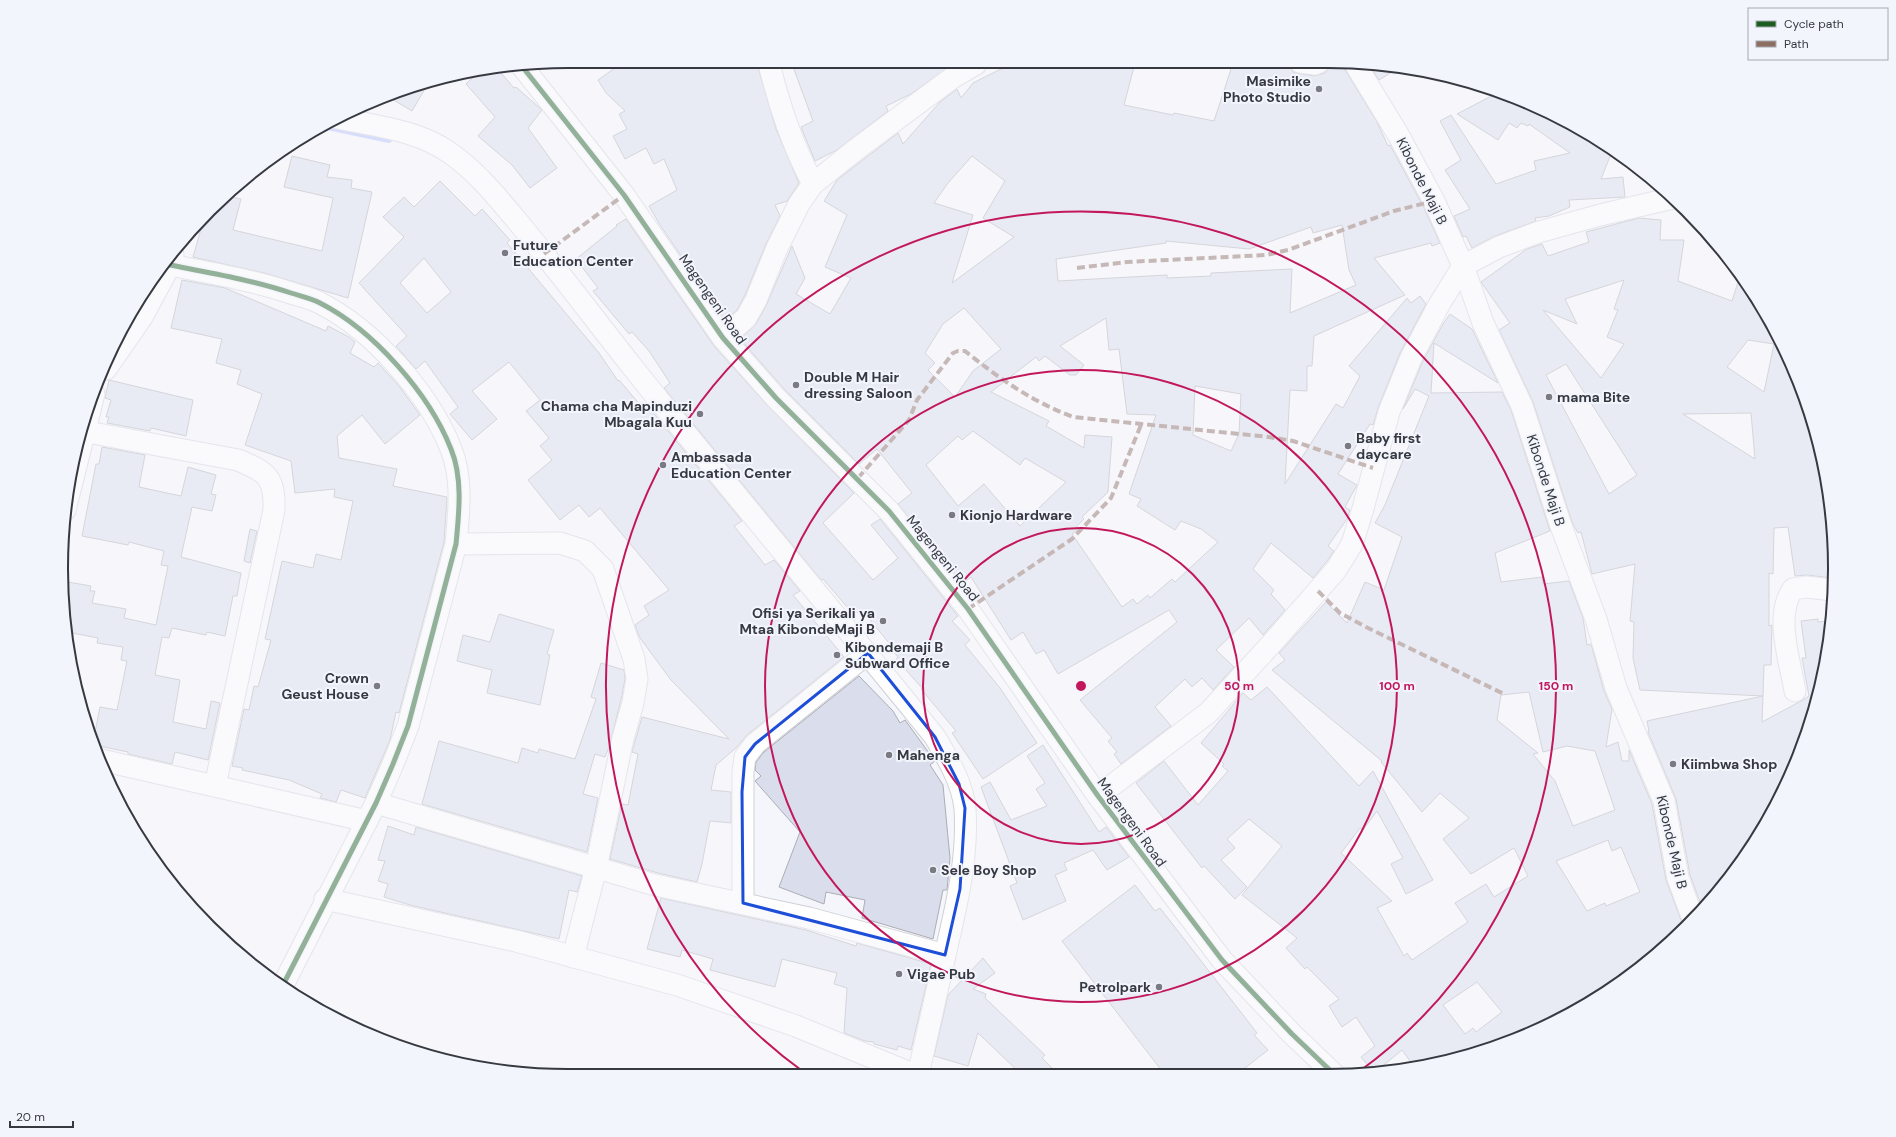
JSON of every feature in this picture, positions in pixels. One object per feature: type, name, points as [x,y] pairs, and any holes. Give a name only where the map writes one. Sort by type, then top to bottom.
[{"type":"street","points":[[770,68],[782,114],[798,155],[813,184]]},
{"type":"street","points":[[723,338],[746,318],[756,300],[777,248],[799,204],[813,184],[854,151],[952,78],[969,68]]},
{"type":"street","name":"Kibonde Maji B","points":[[1358,69],[1434,201],[1463,266],[1483,323],[1522,406],[1561,526],[1596,619],[1616,688],[1664,801],[1678,878],[1691,912]]},
{"type":"street","name":"Magengeni Road","points":[[525,70],[624,195],[723,338],[776,398],[825,448],[858,478],[914,540],[968,609],[1098,796],[1222,960],[1292,1034],[1329,1069]]},
{"type":"street","points":[[347,120],[391,129],[422,138],[453,155],[477,177],[544,254],[705,458],[868,653],[935,737],[947,757],[959,784],[965,808],[965,838],[960,889],[918,1069]]},
{"type":"street","points":[[1098,796],[1208,713],[1336,570],[1352,544],[1389,412],[1411,358],[1440,303],[1463,266],[1499,247],[1539,232],[1600,215],[1666,200]]},
{"type":"street","points":[[174,261],[319,302],[362,331],[391,358],[419,392],[436,418],[452,449],[458,480],[459,515],[456,544],[408,726],[371,812],[325,899],[285,981]]},
{"type":"street","points":[[117,352],[142,317],[164,273]]},
{"type":"street","points":[[87,432],[238,460],[267,475],[272,482],[274,510],[215,786]]},
{"type":"street","points":[[456,544],[560,543],[585,551],[603,569],[634,659],[637,679],[596,868],[574,957]]},
{"type":"street","points":[[1795,691],[1783,624],[1787,598],[1793,590],[1806,587],[1827,589]]},
{"type":"street","points":[[743,903],[744,856],[742,786],[745,757],[755,744],[868,653]]},
{"type":"street","points":[[107,761],[215,786],[371,812],[596,868],[655,885],[809,918],[945,955]]},
{"type":"street","points":[[325,899],[516,941],[677,984],[796,1026],[902,1069]]},
{"type":"highlighted area","points":[[868,653],[935,737],[959,784],[965,808],[960,889],[945,955],[743,903],[742,792],[745,757],[755,744]]},
{"type":"building","points":[[615,68],[758,68],[776,129],[799,183],[787,201],[775,205],[780,216],[766,244],[745,295],[737,310],[725,320],[660,225],[649,206],[677,190],[664,159],[654,164],[646,148],[625,159],[613,136],[627,129],[619,114],[625,111],[606,93],[598,80]]},
{"type":"building","points":[[793,68],[947,68],[911,94],[886,106],[888,111],[837,150],[815,161],[801,127],[813,121]]},
{"type":"building","points":[[1003,68],[1134,68],[1124,105],[1173,115],[1174,113],[1214,121],[1231,68],[1291,68],[1293,72],[1314,76],[1325,73],[1329,68],[1344,69],[1377,122],[1388,146],[1390,145],[1423,206],[1440,243],[1432,246],[1431,243],[1374,258],[1405,295],[1314,336],[1312,366],[1307,366],[1307,391],[1290,390],[1285,484],[1336,404],[1343,408],[1360,376],[1349,366],[1407,298],[1411,303],[1420,296],[1426,304],[1400,353],[1378,408],[1373,425],[1370,424],[1338,474],[1357,485],[1345,507],[1350,510],[1347,519],[1328,546],[1334,551],[1313,578],[1271,543],[1253,569],[1274,590],[1271,594],[1285,610],[1263,635],[1249,618],[1216,650],[1234,667],[1213,690],[1202,678],[1192,687],[1185,679],[1155,707],[1171,726],[1121,764],[1114,754],[1117,752],[1108,741],[1112,738],[1080,700],[1177,622],[1169,610],[1058,674],[1044,650],[1036,654],[1023,632],[1011,640],[971,577],[963,583],[898,504],[912,493],[877,449],[859,464],[785,390],[740,339],[756,324],[766,306],[792,246],[805,278],[796,294],[830,314],[851,278],[825,267],[847,215],[824,201],[837,180],[898,133],[903,144],[940,102],[957,89],[961,98],[973,83]],"holes":[[[972,156],[1005,181],[983,218],[1014,237],[952,283],[973,215],[934,203],[948,183]],[[1342,225],[1349,270],[1356,285],[1290,313],[1292,269],[1211,273],[1211,276],[1167,278],[1167,275],[1058,281],[1056,259],[1166,243],[1166,241],[1249,249],[1311,227],[1313,233]],[[964,308],[1001,349],[973,371],[955,397],[928,370],[935,363],[925,353],[943,324]],[[1106,318],[1109,350],[1119,349],[1127,414],[1156,415],[1129,494],[1141,499],[1137,506],[1175,530],[1181,521],[1201,529],[1218,542],[1175,582],[1172,579],[1150,598],[1148,595],[1137,604],[1133,599],[1122,607],[1072,534],[1078,529],[1076,527],[1084,519],[1082,517],[1108,492],[1112,437],[1085,435],[1084,448],[1046,426],[1049,421],[991,392],[1036,357],[1039,361],[1045,356],[1070,375],[1076,375],[1084,365],[1060,346]],[[1195,386],[1241,394],[1239,434],[1231,451],[1193,435]],[[973,431],[1020,465],[1025,458],[1066,482],[1020,526],[984,484],[958,506],[926,465],[958,436],[962,440]]]},
{"type":"building","points":[[1373,70],[1392,72],[1379,80]]},
{"type":"building","points":[[501,72],[514,88],[516,87],[542,110],[528,128],[557,168],[530,188],[512,165],[478,136],[495,117],[466,84],[473,78]]},
{"type":"building","points":[[424,90],[412,111],[394,100]]},
{"type":"building","points":[[1491,96],[1519,106],[1549,120],[1578,135],[1610,155],[1601,179],[1623,177],[1625,197],[1569,200],[1570,207],[1549,216],[1535,218],[1536,221],[1495,236],[1472,248],[1466,236],[1463,237],[1454,216],[1470,209],[1445,170],[1461,160],[1440,121],[1451,115],[1496,184],[1536,170],[1534,161],[1570,153],[1529,124],[1528,126],[1521,123],[1517,128],[1509,123],[1498,140],[1457,114]]},
{"type":"building","points":[[292,156],[330,165],[327,177],[352,180],[351,188],[372,192],[348,298],[264,273],[193,257],[201,229],[233,197],[241,199],[233,230],[322,251],[333,198],[284,187]]},
{"type":"building","points":[[440,181],[475,216],[482,209],[510,240],[507,243],[599,353],[618,381],[619,380],[642,407],[646,404],[742,521],[734,526],[765,565],[774,560],[800,591],[793,595],[844,657],[747,735],[736,748],[716,765],[711,790],[731,792],[731,823],[710,821],[697,882],[658,873],[610,859],[622,804],[628,805],[638,754],[632,752],[642,717],[729,739],[671,680],[640,638],[635,625],[649,615],[644,606],[669,590],[600,508],[589,517],[579,505],[560,520],[528,480],[552,460],[540,446],[549,438],[526,411],[540,400],[509,362],[472,391],[497,419],[472,440],[450,414],[458,407],[425,361],[416,369],[396,346],[407,336],[359,283],[404,237],[383,217],[404,197],[414,207]],"holes":[[[424,258],[451,292],[427,313],[400,283]]]},
{"type":"building","points":[[1639,218],[1661,220],[1660,240],[1684,240],[1678,281],[1732,301],[1738,282],[1761,318],[1776,347],[1790,377],[1811,439],[1818,471],[1824,503],[1827,536],[1828,577],[1807,575],[1795,576],[1788,527],[1774,528],[1773,574],[1769,573],[1769,626],[1772,625],[1771,665],[1764,665],[1763,696],[1640,690],[1633,658],[1634,622],[1630,621],[1635,564],[1592,574],[1581,532],[1578,533],[1572,522],[1533,402],[1499,330],[1510,323],[1481,282],[1527,249],[1542,244],[1548,256],[1589,242],[1586,232]],"holes":[[[1624,280],[1614,309],[1618,310],[1607,337],[1624,344],[1601,378],[1543,310],[1577,324],[1565,299]],[[1748,340],[1774,344],[1764,392],[1727,367]],[[1566,364],[1637,475],[1609,494],[1546,375]],[[1751,413],[1755,459],[1683,414]]]},
{"type":"building","points":[[626,219],[714,346],[768,406],[854,493],[823,523],[873,580],[898,558],[871,525],[880,519],[958,616],[952,621],[970,640],[965,645],[1000,688],[1037,743],[983,779],[952,733],[956,731],[921,689],[922,688],[896,659],[898,657],[887,644],[889,643],[861,609],[854,615],[823,579],[821,580],[664,388],[670,383],[649,351],[632,332],[629,334],[593,291],[598,288],[576,259],[617,226],[616,225]]},
{"type":"building","points":[[182,280],[225,288],[326,331],[328,326],[349,337],[355,342],[350,353],[374,367],[378,363],[399,386],[420,415],[385,444],[362,415],[337,436],[339,458],[397,469],[393,486],[447,497],[444,542],[399,713],[396,712],[390,740],[365,798],[341,790],[336,802],[320,798],[322,794],[289,780],[242,770],[243,768],[232,766],[244,709],[249,710],[254,686],[258,687],[271,640],[265,639],[282,561],[313,568],[316,554],[341,560],[353,501],[334,497],[335,489],[295,493],[291,461],[245,445],[262,394],[237,384],[241,370],[216,363],[222,339],[171,328]]},
{"type":"building","points":[[1450,314],[1472,329],[1498,383],[1434,343],[1431,393],[1502,392],[1511,410],[1550,531],[1495,553],[1501,582],[1542,577],[1543,584],[1569,581],[1583,618],[1587,645],[1591,644],[1604,691],[1612,709],[1606,747],[1618,742],[1622,761],[1629,761],[1629,750],[1652,804],[1666,880],[1682,921],[1658,945],[1606,985],[1549,1017],[1519,1031],[1457,1052],[1411,1062],[1402,1050],[1383,1066],[1369,1067],[1361,1057],[1375,1046],[1356,1017],[1342,1027],[1329,1006],[1339,999],[1307,967],[1305,969],[1286,948],[1297,938],[1242,895],[1282,846],[1249,819],[1227,839],[1235,848],[1221,860],[1247,887],[1235,899],[1204,866],[1202,868],[1136,783],[1164,761],[1198,805],[1228,771],[1222,766],[1224,764],[1201,743],[1243,693],[1251,700],[1267,687],[1359,786],[1373,771],[1433,880],[1406,894],[1391,864],[1403,858],[1377,811],[1363,830],[1360,828],[1341,853],[1392,901],[1377,908],[1404,956],[1407,953],[1412,960],[1468,922],[1455,903],[1486,884],[1494,897],[1528,876],[1514,848],[1471,874],[1443,839],[1469,818],[1440,793],[1422,812],[1381,762],[1382,761],[1272,670],[1285,660],[1279,653],[1326,602],[1347,623],[1365,582],[1384,590],[1402,537],[1375,523],[1385,505],[1429,396],[1415,389],[1403,409],[1422,363]],"holes":[[[1529,692],[1543,752],[1567,746],[1595,751],[1615,810],[1573,826],[1555,781],[1533,754],[1538,753],[1497,720],[1501,695]],[[1608,840],[1612,851],[1621,847],[1640,892],[1606,906],[1605,903],[1587,911],[1556,861]],[[1477,982],[1502,1012],[1476,1032],[1473,1028],[1465,1034],[1443,1005]]]},
{"type":"building","points":[[109,380],[193,400],[186,436],[151,428],[150,431],[107,423],[109,417],[106,417],[111,400],[105,398]]},
{"type":"building","points":[[102,447],[145,455],[139,487],[181,496],[188,467],[216,475],[211,494],[216,495],[212,511],[192,507],[181,557],[241,573],[237,596],[233,596],[225,636],[207,632],[206,635],[172,628],[169,638],[162,637],[155,675],[180,680],[173,722],[206,729],[211,701],[220,703],[208,760],[175,752],[172,764],[101,746],[95,730],[100,707],[117,710],[127,661],[121,660],[123,647],[97,643],[98,638],[72,633],[68,582],[91,586],[90,591],[95,591],[92,603],[126,609],[124,618],[156,625],[168,566],[161,565],[164,551],[129,542],[128,545],[82,536],[96,464],[99,464]]},
{"type":"building","points":[[250,529],[257,531],[250,563],[244,561]]},
{"type":"building","points":[[499,614],[554,630],[547,654],[550,655],[540,705],[487,693],[492,670],[457,661],[463,635],[490,642]]},
{"type":"building","points":[[1818,619],[1818,622],[1825,621],[1811,698],[1790,760],[1761,819],[1744,847],[1725,873],[1700,902],[1690,875],[1676,799],[1648,732],[1647,721],[1763,696],[1762,722],[1803,700],[1809,696],[1802,658],[1806,658],[1801,621]]},
{"type":"building","points":[[601,663],[624,670],[625,679],[609,747],[605,757],[595,754],[583,794],[598,798],[587,852],[422,804],[439,741],[518,763],[522,748],[538,753],[539,749],[575,759],[596,699],[591,697]]},
{"type":"building","points":[[859,676],[893,711],[900,723],[905,720],[935,761],[930,765],[943,785],[950,858],[947,890],[943,890],[933,939],[862,918],[865,900],[826,892],[824,904],[779,887],[800,832],[755,781],[761,776],[755,770],[756,762],[764,752]]},
{"type":"building","points":[[1043,745],[1099,832],[1106,827],[1129,857],[1107,870],[1093,850],[1064,863],[1067,870],[1055,875],[1066,901],[1023,920],[1010,886],[1017,883],[981,787],[990,782],[1011,820],[1047,806],[1036,789],[1045,783],[1027,756]]},
{"type":"building","points":[[388,826],[414,835],[416,827],[582,876],[577,892],[569,890],[559,939],[410,905],[384,897],[388,884],[378,881],[385,861],[378,860]]},
{"type":"building","name":"Petrolpark","points":[[1135,885],[1155,911],[1160,908],[1257,1033],[1254,1035],[1268,1050],[1244,1069],[1160,1069],[1062,941]]},
{"type":"building","points":[[661,898],[806,930],[856,946],[857,943],[931,964],[911,1050],[898,1046],[897,1050],[874,1044],[874,1042],[865,1041],[844,1033],[847,988],[834,984],[837,973],[782,959],[775,987],[710,970],[713,959],[682,950],[680,957],[647,949]]},
{"type":"building","points":[[983,958],[995,973],[973,989],[986,994],[985,998],[1045,1055],[1042,1058],[1053,1069],[1016,1069],[978,1033],[968,1066],[934,1056],[948,995]]},
{"type":"waterway","points":[[332,128],[389,140]]},
{"type":"marked path","points":[[544,254],[624,195]]},
{"type":"marked path","points":[[1077,268],[1127,262],[1266,255],[1288,250],[1394,211],[1434,201]]},
{"type":"marked path","points":[[858,478],[909,420],[917,400],[953,353],[958,351],[965,351],[1003,380],[1043,404],[1073,417],[1269,437],[1293,441],[1373,468]]},
{"type":"marked path","points":[[968,609],[1072,539],[1111,498],[1141,425]]},
{"type":"marked path","points":[[1318,591],[1340,613],[1504,694]]},
{"type":"cycle path","points":[[525,70],[624,195],[723,338],[776,398],[889,511],[968,609],[1098,796],[1222,960],[1292,1034],[1329,1069]]},
{"type":"cycle path","points":[[170,265],[261,284],[313,300],[340,315],[360,329],[397,365],[429,406],[451,449],[455,460],[459,484],[456,544],[408,726],[376,803],[285,981]]},
{"type":"place","name":"Masimike Photo Studio","points":[[1319,89]]},
{"type":"place","name":"Future Education Center","points":[[505,253]]},
{"type":"place","name":"Double M Hair dressing Saloon","points":[[796,385]]},
{"type":"place","name":"mama Bite","points":[[1549,397]]},
{"type":"place","name":"Chama cha Mapinduzi Mbagala Kuu","points":[[700,414]]},
{"type":"place","name":"Baby first daycare","points":[[1348,446]]},
{"type":"place","name":"Ambassada Education Center","points":[[663,465]]},
{"type":"place","name":"Kionjo Hardware","points":[[952,515]]},
{"type":"place","name":"Ofisi ya Serikali ya Mtaa KibondeMaji B","points":[[883,621]]},
{"type":"place","name":"Kibondemaji B Subward Office","points":[[837,655]]},
{"type":"place","name":"Crown Geust House","points":[[377,686]]},
{"type":"place","name":"Mahenga","points":[[889,755]]},
{"type":"place","name":"Kiimbwa Shop","points":[[1673,764]]},
{"type":"place","name":"Sele Boy Shop","points":[[933,870]]},
{"type":"place","name":"Vigae Pub","points":[[899,974]]},
{"type":"place","name":"Petrolpark","points":[[1159,987]]}]
